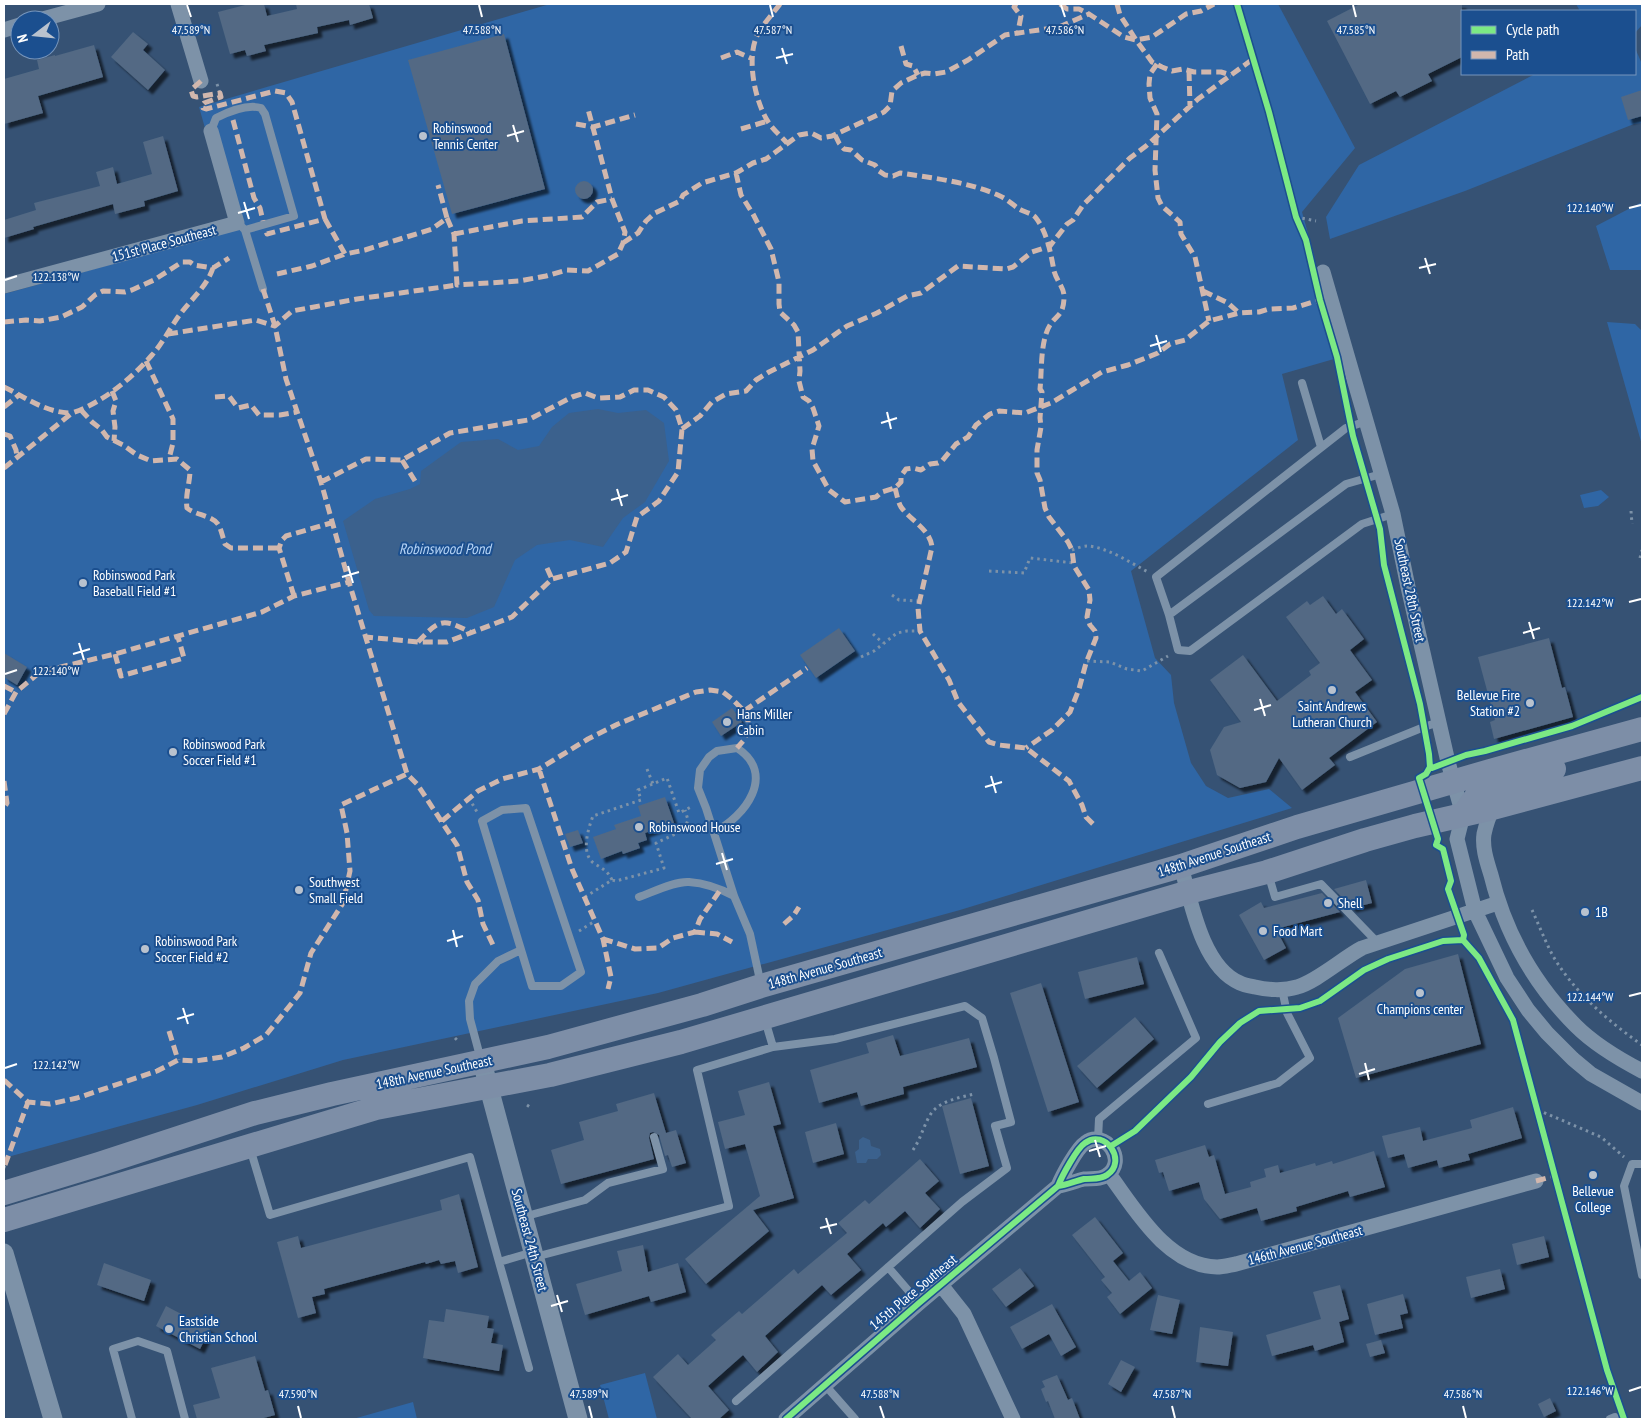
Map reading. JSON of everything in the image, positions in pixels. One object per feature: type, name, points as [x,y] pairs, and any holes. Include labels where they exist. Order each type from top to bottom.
[{"type":"main road","name":"148th Avenue Southeast","points":[[4,1192],[99,1164],[255,1113],[332,1094],[548,1047],[702,1005],[761,986],[1180,866],[1297,827],[1642,728]]},
{"type":"main road","points":[[1463,815],[1476,797],[1491,788],[1642,743]]},
{"type":"main road","name":"148th Avenue Southeast","points":[[4,1220],[376,1108],[550,1075],[672,1044],[1189,892],[1267,872],[1364,840],[1642,768]]},
{"type":"street","points":[[60,14],[98,4]]},
{"type":"street","points":[[178,4],[201,81]]},
{"type":"street","points":[[211,131],[241,226]]},
{"type":"street","name":"151st Place Southeast","points":[[4,286],[241,226]]},
{"type":"street","name":"Southeast 28th Street","points":[[1323,272],[1393,514],[1439,722],[1463,815],[1457,839],[1475,911],[1508,978],[1528,1010],[1547,1034],[1591,1074],[1642,1103]]},
{"type":"street","points":[[1493,808],[1484,834],[1484,851],[1498,903],[1523,956],[1553,1001],[1577,1027],[1604,1048],[1642,1071]]},
{"type":"street","points":[[1180,866],[1204,942],[1217,964],[1228,976],[1239,983],[1268,990],[1296,988],[1310,981],[1345,957],[1377,942],[1498,903]]},
{"type":"street","name":"Southeast 24th Street","points":[[482,1062],[578,1419]]},
{"type":"street","points":[[1098,1139],[1112,1146],[1116,1161],[1109,1174],[1102,1178],[1084,1179],[1068,1185],[1058,1186],[1062,1175],[1084,1144],[1090,1140],[1098,1139]]},
{"type":"street","name":"146th Avenue Southeast","points":[[1109,1174],[1154,1234],[1171,1250],[1195,1262],[1217,1267],[1245,1262],[1536,1182]]},
{"type":"street","name":"145th Place Southeast","points":[[786,1419],[919,1303],[1058,1186]]},
{"type":"street","points":[[4,1253],[53,1419]]},
{"type":"street","points":[[941,1285],[964,1314],[1013,1419]]},
{"type":"lane","points":[[211,131],[216,118],[231,112],[254,106],[261,108],[265,114],[294,216],[241,226],[263,289]]},
{"type":"lane","points":[[1302,383],[1321,447]]},
{"type":"lane","points":[[1366,421],[1346,428],[1156,577],[1178,650],[1190,652],[1362,524],[1393,514]]},
{"type":"lane","points":[[1168,615],[1346,484],[1381,474]]},
{"type":"lane","points":[[1350,757],[1424,726],[1439,722]]},
{"type":"lane","points":[[714,832],[745,807],[754,790],[756,778],[752,764],[746,755],[737,748],[717,751],[704,762],[699,774],[698,788],[734,896],[750,934],[761,986]]},
{"type":"lane","points":[[526,808],[581,972],[561,986],[532,986],[521,950],[482,821],[502,810],[526,808]]},
{"type":"lane","points":[[1267,872],[1275,897],[1321,884],[1377,942]]},
{"type":"lane","points":[[639,897],[688,882],[721,889],[734,896]]},
{"type":"lane","points":[[482,1062],[470,1019],[469,1001],[475,984],[498,961],[521,950]]},
{"type":"lane","points":[[1098,1139],[1099,1119],[1196,1038],[1159,953]]},
{"type":"lane","points":[[1208,1104],[1278,1083],[1310,1058],[1287,1013],[1282,989]]},
{"type":"lane","points":[[499,1262],[729,1206],[696,1070],[774,1047],[835,1039],[964,1006],[982,1018],[1011,1122],[995,1126],[1007,1168],[962,1202],[736,1401]]},
{"type":"lane","points":[[765,1018],[774,1047]]},
{"type":"lane","points":[[523,1216],[586,1200],[608,1183],[663,1169],[654,1136]]},
{"type":"lane","points":[[250,1146],[270,1215],[470,1157],[529,1368]]},
{"type":"lane","points":[[1642,1164],[1632,1164],[1624,1186],[1642,1275]]},
{"type":"lane","points":[[888,1267],[919,1303]]},
{"type":"lane","points":[[132,1419],[113,1349],[138,1341],[167,1351],[185,1419]]},
{"type":"lane","points":[[825,1385],[855,1419]]},
{"type":"lane","points":[[1610,1419],[1615,1417],[1616,1419]]},
{"type":"path","points":[[217,84],[220,93]]},
{"type":"path","points":[[1295,214],[1316,221]]},
{"type":"path","points":[[1295,214],[1299,225]]},
{"type":"path","points":[[1632,510],[1632,524]]},
{"type":"path","points":[[1072,550],[1086,546],[1098,548],[1156,577]]},
{"type":"path","points":[[1640,558],[1642,550]]},
{"type":"path","points":[[989,571],[1024,573],[1030,558],[1073,563]]},
{"type":"path","points":[[892,595],[899,600],[920,601]]},
{"type":"path","points":[[861,657],[874,651],[897,633],[920,631]]},
{"type":"path","points":[[873,634],[883,643]]},
{"type":"path","points":[[1087,661],[1110,662],[1127,669],[1142,671],[1178,650]]},
{"type":"path","points":[[648,769],[653,784]]},
{"type":"path","points":[[585,897],[612,880],[616,881],[664,868],[656,843],[682,832],[687,825],[688,818],[685,810],[679,813],[667,778],[638,790],[641,800],[593,816],[587,836],[588,855],[592,862],[608,872],[612,880]]},
{"type":"path","points":[[1532,910],[1552,955],[1565,974],[1600,1011],[1622,1031],[1642,1045]]},
{"type":"path","points":[[588,925],[595,921]]},
{"type":"path","points":[[913,1150],[919,1142],[928,1118],[935,1108],[951,1100],[974,1094]]},
{"type":"path","points":[[1535,1101],[1540,1119]]},
{"type":"path","points":[[1538,1110],[1601,1137],[1632,1164]]},
{"type":"shaded area","points":[[550,4],[1278,4],[1355,148],[1302,212],[1314,255],[1334,359],[1282,374],[1298,440],[1131,571],[1155,658],[1171,675],[1174,703],[1191,763],[1206,786],[1228,798],[1269,789],[1292,808],[960,910],[658,993],[343,1060],[197,1105],[4,1158],[4,294],[234,230],[199,107]]},
{"type":"shaded area","points":[[1576,4],[1642,4],[1642,25],[1636,32],[1636,10],[1579,10]]},
{"type":"shaded area","points":[[1636,50],[1642,64],[1642,123],[1634,124],[1465,191],[1330,239],[1326,217],[1359,165],[1533,75],[1636,75]]},
{"type":"shaded area","points":[[1642,202],[1642,270],[1610,270],[1596,226]]},
{"type":"shaded area","points":[[1607,322],[1635,324],[1642,331],[1642,445]]},
{"type":"shaded area","points":[[1601,490],[1609,497],[1598,506],[1584,508],[1580,495]]},
{"type":"shaded area","points":[[645,1373],[657,1419],[609,1419],[600,1385]]},
{"type":"shaded area","points":[[413,1402],[417,1419],[353,1419]]},
{"type":"water","name":"Robinswood Pond","points":[[598,409],[618,413],[646,410],[664,423],[669,461],[645,502],[623,518],[603,547],[570,540],[537,545],[515,560],[494,607],[467,618],[374,616],[369,610],[343,521],[375,499],[410,489],[420,484],[421,471],[461,442],[498,439],[518,450],[539,446],[552,427],[569,413]]},
{"type":"water","points":[[863,1137],[870,1140],[871,1146],[880,1149],[881,1155],[877,1159],[868,1159],[866,1163],[857,1163],[855,1152],[859,1149],[859,1140]]},
{"type":"building","points":[[249,4],[264,4],[267,16],[297,9],[296,4],[369,4],[373,18],[350,25],[349,20],[317,27],[318,33],[264,45],[266,51],[247,56],[245,50],[230,54],[218,12]]},
{"type":"building","points":[[1360,4],[1462,4],[1461,58],[1428,74],[1432,81],[1400,97],[1396,91],[1370,104],[1327,21]]},
{"type":"building","points":[[133,32],[148,44],[143,50],[165,70],[148,90],[111,57]]},
{"type":"building","points":[[504,34],[545,189],[452,214],[408,60]]},
{"type":"building","points":[[94,45],[103,77],[38,96],[43,113],[4,124],[4,79],[39,69],[37,60],[60,60],[60,55]]},
{"type":"building","points":[[1642,90],[1642,116],[1628,120],[1621,97]]},
{"type":"building","points":[[163,136],[178,191],[144,201],[145,206],[115,214],[113,204],[33,227],[34,229],[4,238],[4,220],[36,210],[34,203],[100,186],[96,172],[113,167],[117,184],[152,174],[143,142]]},
{"type":"building","points":[[584,181],[590,184],[593,190],[590,196],[584,199],[578,196],[575,190],[578,184]]},
{"type":"building","name":"Saint Andrews Lutheran Church","points":[[1323,596],[1336,614],[1342,609],[1364,639],[1350,650],[1372,680],[1355,692],[1377,722],[1329,758],[1335,765],[1302,790],[1279,758],[1266,782],[1240,788],[1217,775],[1210,750],[1224,727],[1241,722],[1210,680],[1243,655],[1277,701],[1311,675],[1309,671],[1320,663],[1286,617],[1307,601],[1310,605]]},
{"type":"building","points":[[839,628],[855,651],[816,678],[800,655]]},
{"type":"building","name":"Bellevue Fire Station #2","points":[[1549,638],[1562,688],[1565,687],[1573,717],[1494,739],[1490,722],[1495,720],[1478,657]]},
{"type":"building","points":[[4,653],[27,667],[17,685],[4,677]]},
{"type":"building","name":"Hans Miller Cabin","points":[[732,708],[742,722],[721,736],[712,722]]},
{"type":"building","name":"Robinswood House","points":[[665,797],[674,823],[645,833],[647,840],[638,843],[640,848],[623,854],[622,851],[601,859],[593,837],[616,829],[614,825],[641,816],[638,806]]},
{"type":"building","points":[[578,830],[583,843],[570,847],[565,834]]},
{"type":"building","points":[[1366,880],[1372,903],[1352,908],[1334,889]]},
{"type":"building","points":[[1322,893],[1340,912],[1276,929],[1286,948],[1264,960],[1239,915],[1261,902],[1264,908]]},
{"type":"building","name":"Champions center","points":[[1458,954],[1481,1044],[1356,1078],[1338,1018],[1405,969]]},
{"type":"building","points":[[1137,957],[1144,984],[1085,999],[1078,972]]},
{"type":"building","points":[[1041,983],[1079,1102],[1048,1112],[1010,993]]},
{"type":"building","points":[[1135,1017],[1154,1039],[1097,1088],[1077,1066]]},
{"type":"building","points":[[893,1035],[900,1056],[969,1038],[977,1067],[903,1087],[904,1094],[861,1106],[857,1092],[819,1103],[810,1070],[869,1053],[866,1043]]},
{"type":"building","points":[[769,1082],[781,1124],[773,1126],[794,1198],[753,1210],[769,1231],[706,1284],[685,1259],[760,1196],[745,1144],[725,1149],[718,1122],[745,1115],[738,1091]]},
{"type":"building","points":[[654,1093],[666,1133],[676,1130],[686,1163],[672,1167],[668,1155],[665,1156],[659,1135],[653,1132],[650,1133],[649,1138],[654,1159],[561,1184],[551,1150],[584,1140],[579,1122],[618,1111],[616,1104]]},
{"type":"building","points":[[971,1098],[989,1166],[960,1174],[942,1106]]},
{"type":"building","points":[[1513,1107],[1522,1138],[1468,1154],[1470,1160],[1439,1168],[1437,1160],[1408,1168],[1404,1154],[1388,1158],[1382,1136],[1420,1127],[1423,1141],[1472,1128],[1470,1120]]},
{"type":"building","points":[[836,1123],[844,1154],[813,1163],[805,1132]]},
{"type":"building","points":[[1205,1145],[1209,1157],[1214,1155],[1225,1194],[1251,1187],[1250,1182],[1266,1177],[1264,1169],[1278,1165],[1280,1173],[1315,1163],[1316,1166],[1332,1161],[1333,1164],[1374,1151],[1385,1187],[1350,1197],[1348,1191],[1296,1207],[1297,1211],[1261,1221],[1257,1208],[1220,1219],[1204,1199],[1199,1182],[1169,1191],[1163,1172],[1159,1173],[1155,1160]]},
{"type":"building","points":[[920,1159],[939,1181],[925,1193],[940,1209],[920,1228],[905,1211],[886,1227],[883,1223],[847,1254],[861,1270],[831,1295],[822,1285],[765,1336],[778,1352],[757,1372],[743,1355],[708,1386],[729,1410],[719,1419],[692,1419],[653,1377],[678,1354],[688,1365],[716,1340],[711,1335],[739,1311],[742,1314],[794,1269],[798,1274],[847,1233],[838,1223],[865,1200],[869,1204]]},
{"type":"building","points":[[459,1194],[478,1267],[458,1273],[455,1261],[441,1264],[439,1260],[426,1264],[425,1262],[324,1289],[325,1294],[312,1297],[316,1313],[298,1318],[277,1242],[298,1236],[301,1248],[442,1210],[440,1200]]},
{"type":"building","points":[[1095,1217],[1123,1253],[1113,1261],[1129,1281],[1140,1272],[1152,1288],[1120,1314],[1107,1297],[1112,1293],[1101,1280],[1105,1277],[1072,1235]]},
{"type":"building","points":[[1544,1236],[1549,1257],[1517,1265],[1512,1244]]},
{"type":"building","points":[[643,1245],[648,1272],[678,1263],[686,1292],[651,1302],[649,1296],[585,1315],[576,1284],[622,1271],[617,1251]]},
{"type":"building","points":[[104,1263],[151,1280],[144,1301],[97,1285]]},
{"type":"building","points":[[1020,1268],[1034,1286],[1006,1307],[992,1289]]},
{"type":"building","points":[[1500,1269],[1505,1289],[1471,1298],[1466,1277]]},
{"type":"building","points":[[1340,1285],[1349,1319],[1339,1322],[1344,1342],[1315,1351],[1313,1345],[1272,1356],[1266,1335],[1321,1319],[1313,1292]]},
{"type":"building","points":[[1403,1294],[1408,1313],[1400,1315],[1403,1328],[1375,1335],[1367,1304]]},
{"type":"building","points":[[1158,1295],[1180,1300],[1172,1334],[1150,1330]]},
{"type":"building","points":[[1052,1304],[1076,1347],[1061,1356],[1049,1334],[1022,1349],[1010,1327]]},
{"type":"building","points":[[166,1306],[210,1329],[200,1349],[156,1326]]},
{"type":"building","points":[[446,1309],[489,1316],[487,1328],[494,1329],[491,1343],[503,1345],[499,1371],[423,1358],[429,1320],[444,1322]]},
{"type":"building","points":[[1200,1327],[1233,1332],[1228,1366],[1196,1362]]},
{"type":"building","points":[[1381,1340],[1385,1353],[1370,1357],[1366,1344]]},
{"type":"building","points":[[255,1356],[265,1391],[268,1390],[275,1415],[260,1419],[197,1419],[193,1405],[220,1398],[211,1368]]},
{"type":"building","points":[[1121,1360],[1135,1367],[1121,1392],[1108,1384]]},
{"type":"building","points":[[1057,1375],[1068,1400],[1072,1398],[1080,1419],[1055,1419],[1048,1401],[1046,1402],[1041,1389],[1045,1387],[1042,1381]]},
{"type":"building","points":[[1550,1398],[1556,1411],[1544,1417],[1538,1404]]},
{"type":"marked path","points":[[780,4],[756,38],[753,47],[752,69],[756,91],[763,112],[771,126],[787,143]]},
{"type":"marked path","points":[[1016,4],[1014,7],[1021,16],[1018,32]]},
{"type":"marked path","points":[[1060,4],[1067,9],[1079,9],[1124,37],[1136,40],[1152,62],[1162,67],[1172,71],[1183,69],[1194,72],[1221,72],[1231,75]]},
{"type":"marked path","points":[[1117,4],[1120,15],[1136,40],[1152,37],[1186,14],[1201,11],[1214,4]]},
{"type":"marked path","points":[[623,243],[638,233],[646,221],[655,213],[680,201],[683,195],[702,183],[736,173],[753,163],[766,159],[799,135],[811,133],[821,138],[832,136],[884,112],[890,106],[892,91],[901,83],[925,73],[946,72],[968,60],[1005,35],[1059,27],[1089,14]]},
{"type":"marked path","points":[[901,46],[906,64],[913,66],[918,75]]},
{"type":"marked path","points":[[721,58],[737,52],[753,59]]},
{"type":"marked path","points":[[682,429],[700,416],[712,402],[726,394],[746,391],[756,380],[813,350],[847,326],[877,313],[907,296],[921,293],[958,266],[1006,269],[1013,267],[1032,252],[1050,246],[1067,224],[1073,220],[1083,205],[1130,158],[1198,99],[1253,59]]},
{"type":"marked path","points":[[1157,64],[1150,74],[1149,84],[1150,98],[1157,114],[1155,170],[1158,198],[1162,206],[1180,222],[1181,234],[1195,257],[1209,321]]},
{"type":"marked path","points":[[1189,71],[1190,106]]},
{"type":"marked path","points":[[201,81],[191,90],[193,96],[220,93],[221,97],[204,103],[202,105],[206,109],[275,91],[286,93],[292,102],[325,219],[267,234],[266,231]]},
{"type":"marked path","points":[[447,218],[454,234],[457,285],[519,281],[567,270],[588,271],[618,254],[625,232],[612,199],[588,109]]},
{"type":"marked path","points":[[576,124],[593,127],[635,115]]},
{"type":"marked path","points":[[233,120],[254,198],[260,208],[263,221]]},
{"type":"marked path","points":[[741,129],[768,121]]},
{"type":"marked path","points":[[835,135],[844,149],[851,150],[862,160],[875,165],[885,175],[893,176],[900,173],[951,181],[976,187],[1003,197],[1019,209],[1036,218],[1046,236],[1055,275],[1063,292],[1064,299],[1062,309],[1050,325],[1044,339],[1040,389],[1042,392],[1041,427],[1037,450],[1037,473],[1045,508],[1049,517],[1068,542],[1072,550],[1074,566],[1089,590],[1090,600],[1087,617],[1095,631],[1096,638],[1070,712],[1052,730],[1026,748]]},
{"type":"marked path","points":[[736,173],[741,195],[771,249],[779,282],[780,312],[794,325],[798,332],[799,381],[803,397],[809,401],[813,408],[819,426],[812,449],[813,461],[829,490],[845,502],[876,497],[882,492],[895,488],[901,482],[901,476],[906,469],[921,470],[930,464],[942,461],[956,444],[968,437],[976,425],[990,414],[999,411],[1025,413],[1051,403],[1102,372],[1128,365],[1158,353],[1170,344],[1185,340],[1209,321],[1239,313],[1293,308],[1320,300]]},
{"type":"marked path","points":[[325,219],[345,254],[365,250],[432,229],[447,218],[438,185]]},
{"type":"marked path","points":[[454,234],[522,221],[582,217],[597,202],[612,199]]},
{"type":"marked path","points":[[277,274],[312,266],[345,254]]},
{"type":"marked path","points":[[4,322],[40,321],[61,317],[82,307],[95,295],[103,291],[125,292],[132,290],[154,280],[182,262],[190,262],[194,265],[213,268],[229,258]]},
{"type":"marked path","points":[[4,468],[72,413],[105,397],[135,373],[159,346],[178,317],[206,282],[213,268]]},
{"type":"marked path","points":[[168,334],[256,320],[275,326],[292,311],[357,299],[457,285]]},
{"type":"marked path","points":[[263,289],[275,326],[286,379],[321,482],[407,774],[417,784],[457,845],[467,882],[478,900],[483,924],[493,945]]},
{"type":"marked path","points":[[1203,291],[1228,303],[1239,313]]},
{"type":"marked path","points":[[146,361],[173,419],[173,443],[169,459]]},
{"type":"marked path","points":[[4,387],[45,408],[72,413]]},
{"type":"marked path","points":[[321,482],[366,459],[402,460],[450,433],[528,420],[572,397],[585,393],[598,398],[620,397],[634,390],[648,390],[664,397],[676,410],[682,429],[678,472],[659,501],[637,517],[626,552],[610,563],[552,579],[512,617],[447,642],[418,642],[366,637]]},
{"type":"marked path","points":[[112,391],[116,401],[113,411],[114,441]]},
{"type":"marked path","points":[[4,407],[19,395]]},
{"type":"marked path","points":[[215,397],[229,396],[238,408],[251,405],[259,415],[280,415],[297,412]]},
{"type":"marked path","points":[[81,410],[107,437],[137,455],[151,461],[177,459],[190,470],[187,508],[210,518],[218,524],[225,544],[231,548],[279,548]]},
{"type":"marked path","points":[[4,434],[10,436],[17,457]]},
{"type":"marked path","points":[[402,460],[415,481]]},
{"type":"marked path","points":[[895,488],[901,507],[924,530],[931,541],[932,547],[918,608],[920,631],[949,680],[958,702],[989,742],[1026,748],[1069,781],[1082,805],[1086,817],[1093,824]]},
{"type":"marked path","points":[[294,596],[279,548],[282,540],[286,536],[331,523]]},
{"type":"marked path","points":[[547,568],[552,579]]},
{"type":"marked path","points":[[4,714],[16,692],[40,672],[115,654],[262,612],[294,596],[349,582]]},
{"type":"marked path","points":[[418,642],[431,629],[442,623],[453,624],[470,632]]},
{"type":"marked path","points":[[115,654],[121,676],[184,658],[178,637]]},
{"type":"marked path","points":[[744,711],[807,668]]},
{"type":"marked path","points":[[4,686],[16,692]]},
{"type":"marked path","points":[[442,821],[478,791],[502,779],[539,769],[588,739],[618,724],[696,692],[710,690],[723,692],[744,711],[748,721],[748,730],[744,740],[737,748]]},
{"type":"marked path","points":[[539,769],[572,869],[603,939],[611,977],[608,989]]},
{"type":"marked path","points":[[4,1080],[28,1102],[50,1104],[77,1098],[157,1071],[178,1060],[195,1061],[222,1057],[244,1048],[266,1035],[300,993],[311,953],[343,903],[350,871],[347,833],[341,805],[407,774]]},
{"type":"marked path","points":[[4,781],[7,803],[4,808]]},
{"type":"marked path","points":[[603,939],[635,949],[658,948],[673,938],[695,932],[700,919],[721,889]]},
{"type":"marked path","points":[[784,924],[794,915],[799,907]]},
{"type":"marked path","points":[[695,932],[717,934],[732,942]]},
{"type":"marked path","points":[[169,1031],[178,1060]]},
{"type":"marked path","points":[[5,1165],[28,1102]]},
{"type":"marked path","points":[[1536,1181],[1555,1176]]},
{"type":"cycle path","points":[[1237,4],[1269,112],[1296,217],[1306,240],[1320,300],[1337,357],[1353,436],[1380,529],[1384,565],[1420,704],[1429,754],[1430,767],[1426,774],[1419,778],[1438,839],[1436,845],[1443,849],[1451,881],[1448,889],[1464,935],[1463,940]]},
{"type":"cycle path","points":[[1430,767],[1432,768],[1466,755],[1572,726],[1642,697]]},
{"type":"cycle path","points":[[1111,1146],[1135,1131],[1191,1077],[1220,1042],[1240,1023],[1259,1011],[1300,1008],[1320,1001],[1364,970],[1388,959],[1443,941],[1463,940],[1479,958],[1513,1020],[1607,1370],[1624,1419]]},
{"type":"cycle path","points":[[786,1419],[919,1303],[1058,1186],[1074,1156],[1085,1143],[1093,1139],[1100,1140],[1111,1148],[1115,1155],[1115,1162],[1113,1169],[1107,1175],[1102,1178],[1084,1179],[1058,1186]]},
{"type":"place","name":"Robinswood Tennis Center","points":[[423,136]]},
{"type":"place","name":"Robinswood Park Baseball Field #1","points":[[83,583]]},
{"type":"place","name":"Saint Andrews Lutheran Church","points":[[1332,690]]},
{"type":"place","name":"Bellevue Fire Station #2","points":[[1530,703]]},
{"type":"place","name":"Hans Miller Cabin","points":[[727,722]]},
{"type":"place","name":"Robinswood Park Soccer Field #1","points":[[173,752]]},
{"type":"place","name":"Robinswood House","points":[[639,827]]},
{"type":"place","name":"Southwest Small Field","points":[[299,890]]},
{"type":"place","name":"Shell","points":[[1328,903]]},
{"type":"place","name":"1B","points":[[1585,912]]},
{"type":"place","name":"Food Mart","points":[[1263,931]]},
{"type":"place","name":"Robinswood Park Soccer Field #2","points":[[145,949]]},
{"type":"place","name":"Champions center","points":[[1420,993]]},
{"type":"place","name":"Bellevue College","points":[[1593,1175]]},
{"type":"place","name":"Eastside Christian School","points":[[169,1329]]}]
